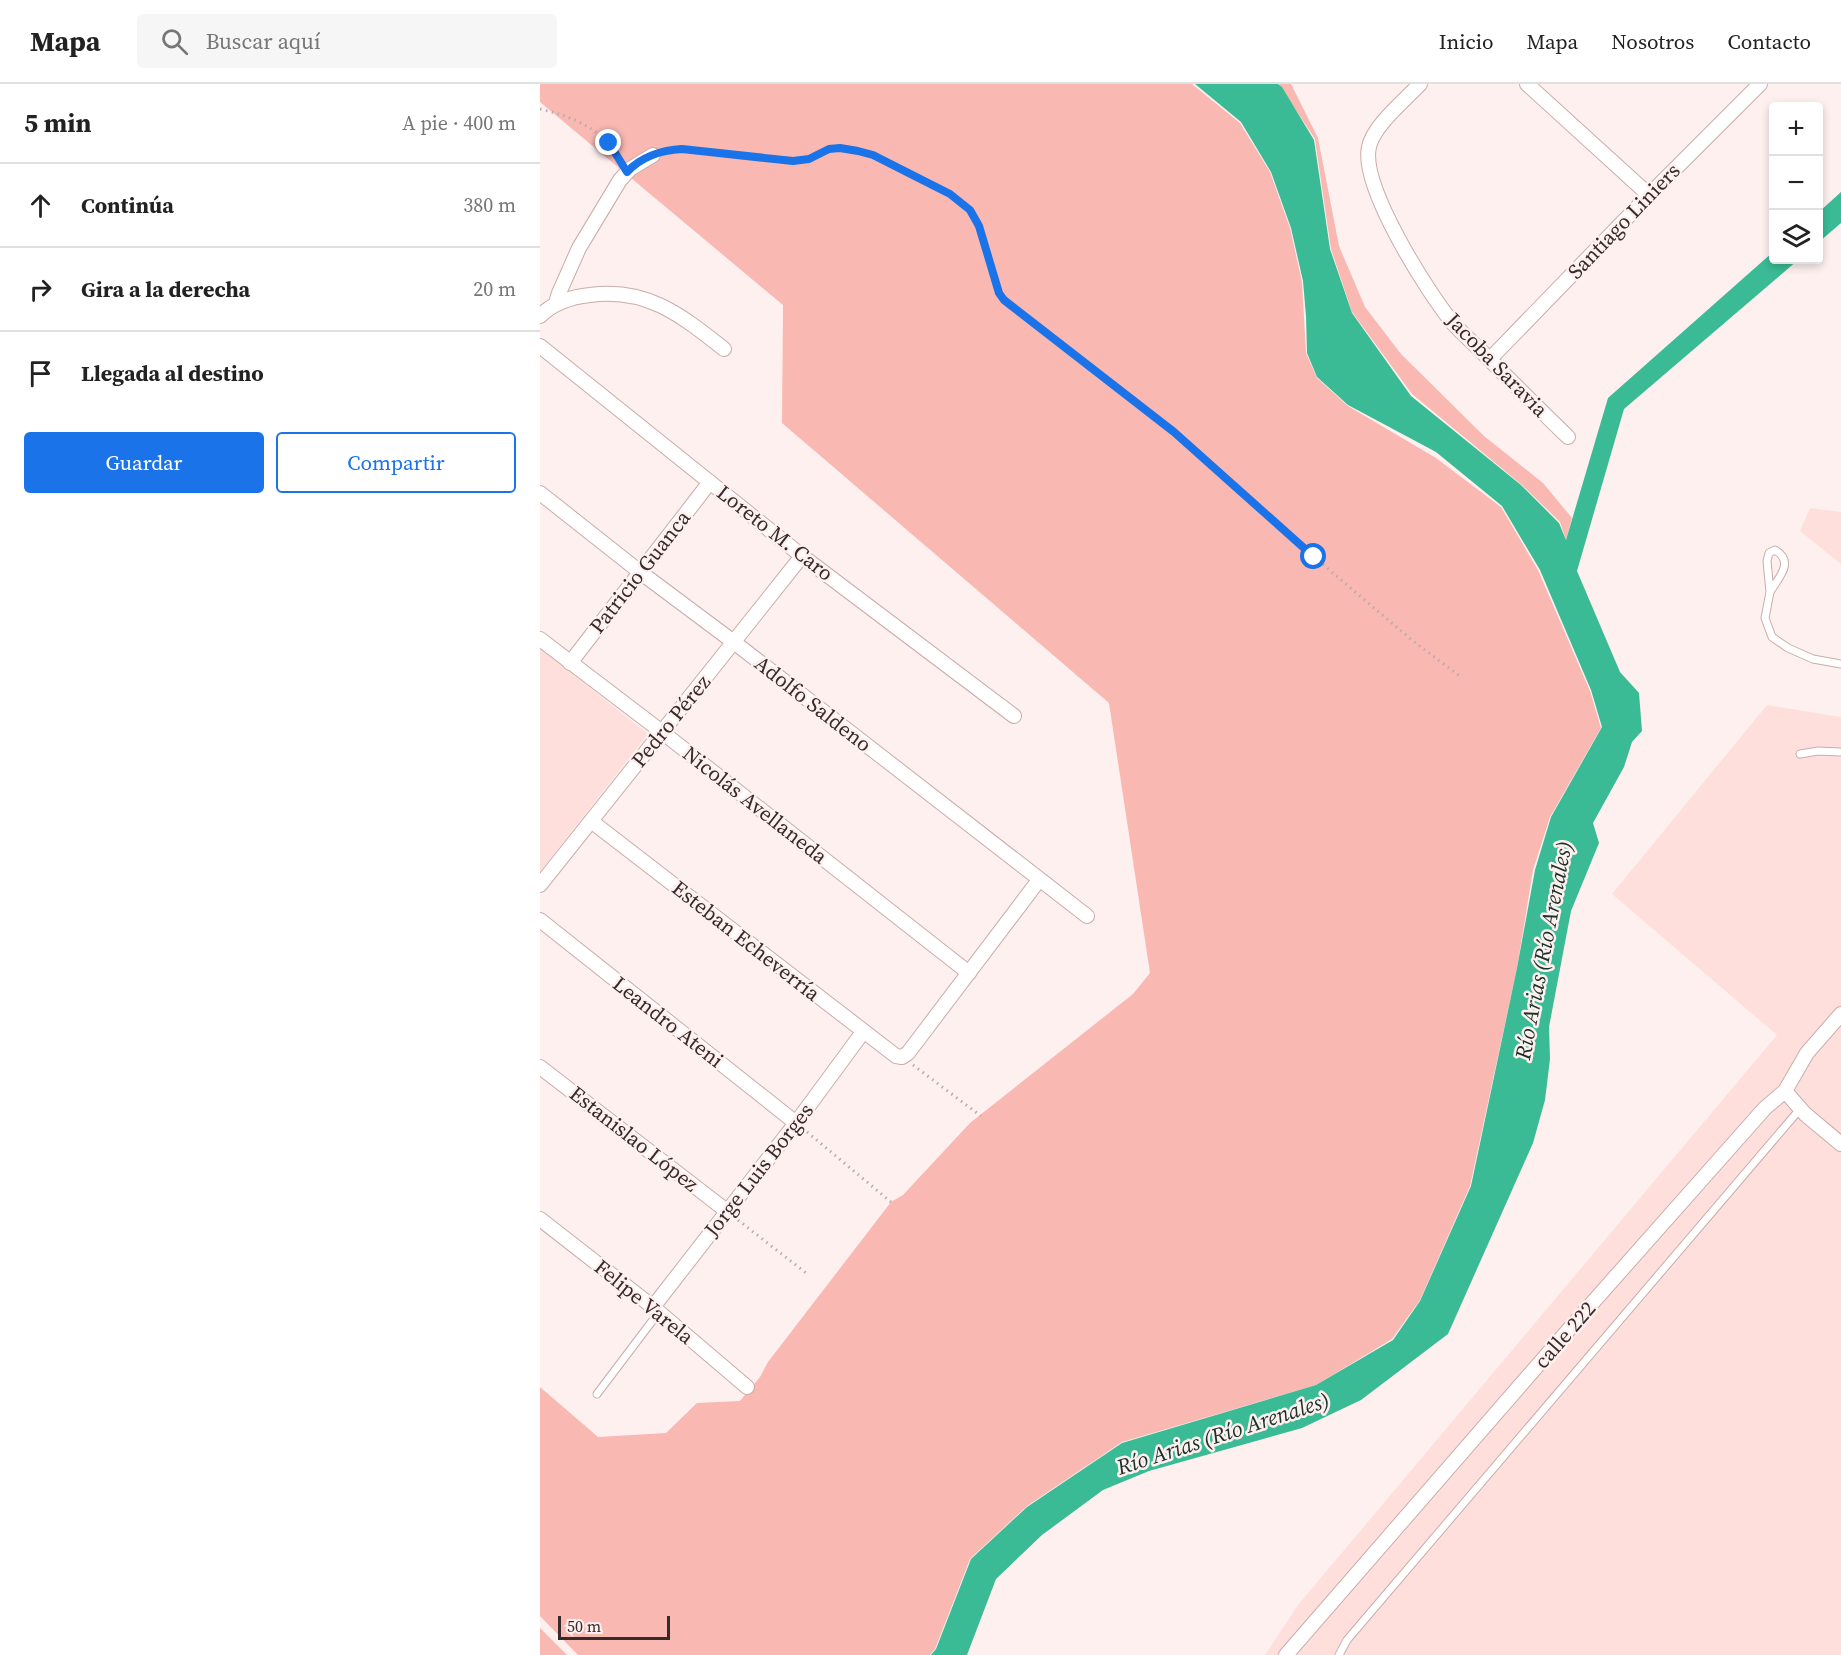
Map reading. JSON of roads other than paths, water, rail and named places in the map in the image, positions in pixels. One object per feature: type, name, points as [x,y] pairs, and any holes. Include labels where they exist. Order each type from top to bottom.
[{"type":"street","name":"Jacoba Saravia","points":[[1420,84],[1379,128],[1369,145],[1367,158],[1375,189],[1390,224],[1422,278],[1452,322],[1568,437]]},
{"type":"street","points":[[1527,84],[1649,195]]},
{"type":"street","name":"Santiago Liniers","points":[[1490,359],[1760,84]]},
{"type":"street","points":[[556,303],[587,233],[620,180],[627,172],[652,155]]},
{"type":"street","points":[[540,316],[556,303],[576,297],[615,292],[641,297],[668,309],[691,323],[724,349]]},
{"type":"street","name":"Loreto M. Caro","points":[[540,346],[802,556],[1014,716]]},
{"type":"street","name":"Patricio Guanca","points":[[570,663],[710,482]]},
{"type":"street","name":"Adolfo Saldeno","points":[[540,493],[1087,916]]},
{"type":"street","name":"Pedro Pérez","points":[[540,885],[802,556]]},
{"type":"street","name":"Nicolás Avellaneda","points":[[540,639],[969,973]]},
{"type":"street","name":"Esteban Echeverría","points":[[591,821],[896,1056],[902,1057],[908,1053],[969,973]]},
{"type":"street","points":[[969,973],[1039,880]]},
{"type":"street","name":"Leandro Ateni","points":[[540,920],[796,1123]]},
{"type":"street","name":"calle 222","points":[[1287,1655],[1556,1345],[1765,1108],[1785,1090],[1807,1053],[1841,1014]]},
{"type":"street","name":"Jorge Luis Borges","points":[[656,1310],[863,1032]]},
{"type":"street","name":"Estanislao López","points":[[540,1067],[728,1212]]},
{"type":"street","points":[[1785,1090],[1800,1109],[1841,1144]]},
{"type":"street","name":"Felipe Varela","points":[[540,1219],[656,1310],[747,1387]]},
{"type":"lane","points":[[1770,592],[1786,562],[1783,555],[1775,550],[1769,553],[1767,561],[1770,592],[1765,618],[1773,637],[1788,648],[1813,659],[1841,664]]},
{"type":"lane","points":[[1800,754],[1818,751],[1841,752]]},
{"type":"lane","points":[[1339,1655],[1347,1640],[1800,1109]]},
{"type":"lane","points":[[597,1394],[656,1310]]},
{"type":"water","name":"Río Arias (Río Arenales)","points":[[1195,84],[1278,84],[1282,87],[1314,140],[1330,249],[1352,313],[1411,396],[1521,485],[1559,523],[1566,540],[1608,398],[1769,256],[1769,264],[1793,264],[1624,409],[1577,571],[1620,672],[1639,693],[1642,731],[1632,742],[1624,767],[1593,823],[1599,843],[1571,911],[1549,1027],[1550,1059],[1545,1100],[1533,1143],[1448,1334],[1361,1400],[1302,1428],[1149,1471],[1103,1490],[1042,1535],[996,1579],[967,1655],[931,1655],[936,1649],[971,1559],[1027,1507],[1122,1443],[1316,1385],[1393,1340],[1420,1301],[1471,1186],[1517,968],[1535,870],[1551,817],[1602,727],[1591,690],[1540,570],[1502,506],[1436,452],[1348,405],[1317,377],[1307,353],[1303,281],[1291,228],[1271,172],[1241,122]]},
{"type":"water","points":[[1841,192],[1841,223],[1823,239],[1823,210]]}]
